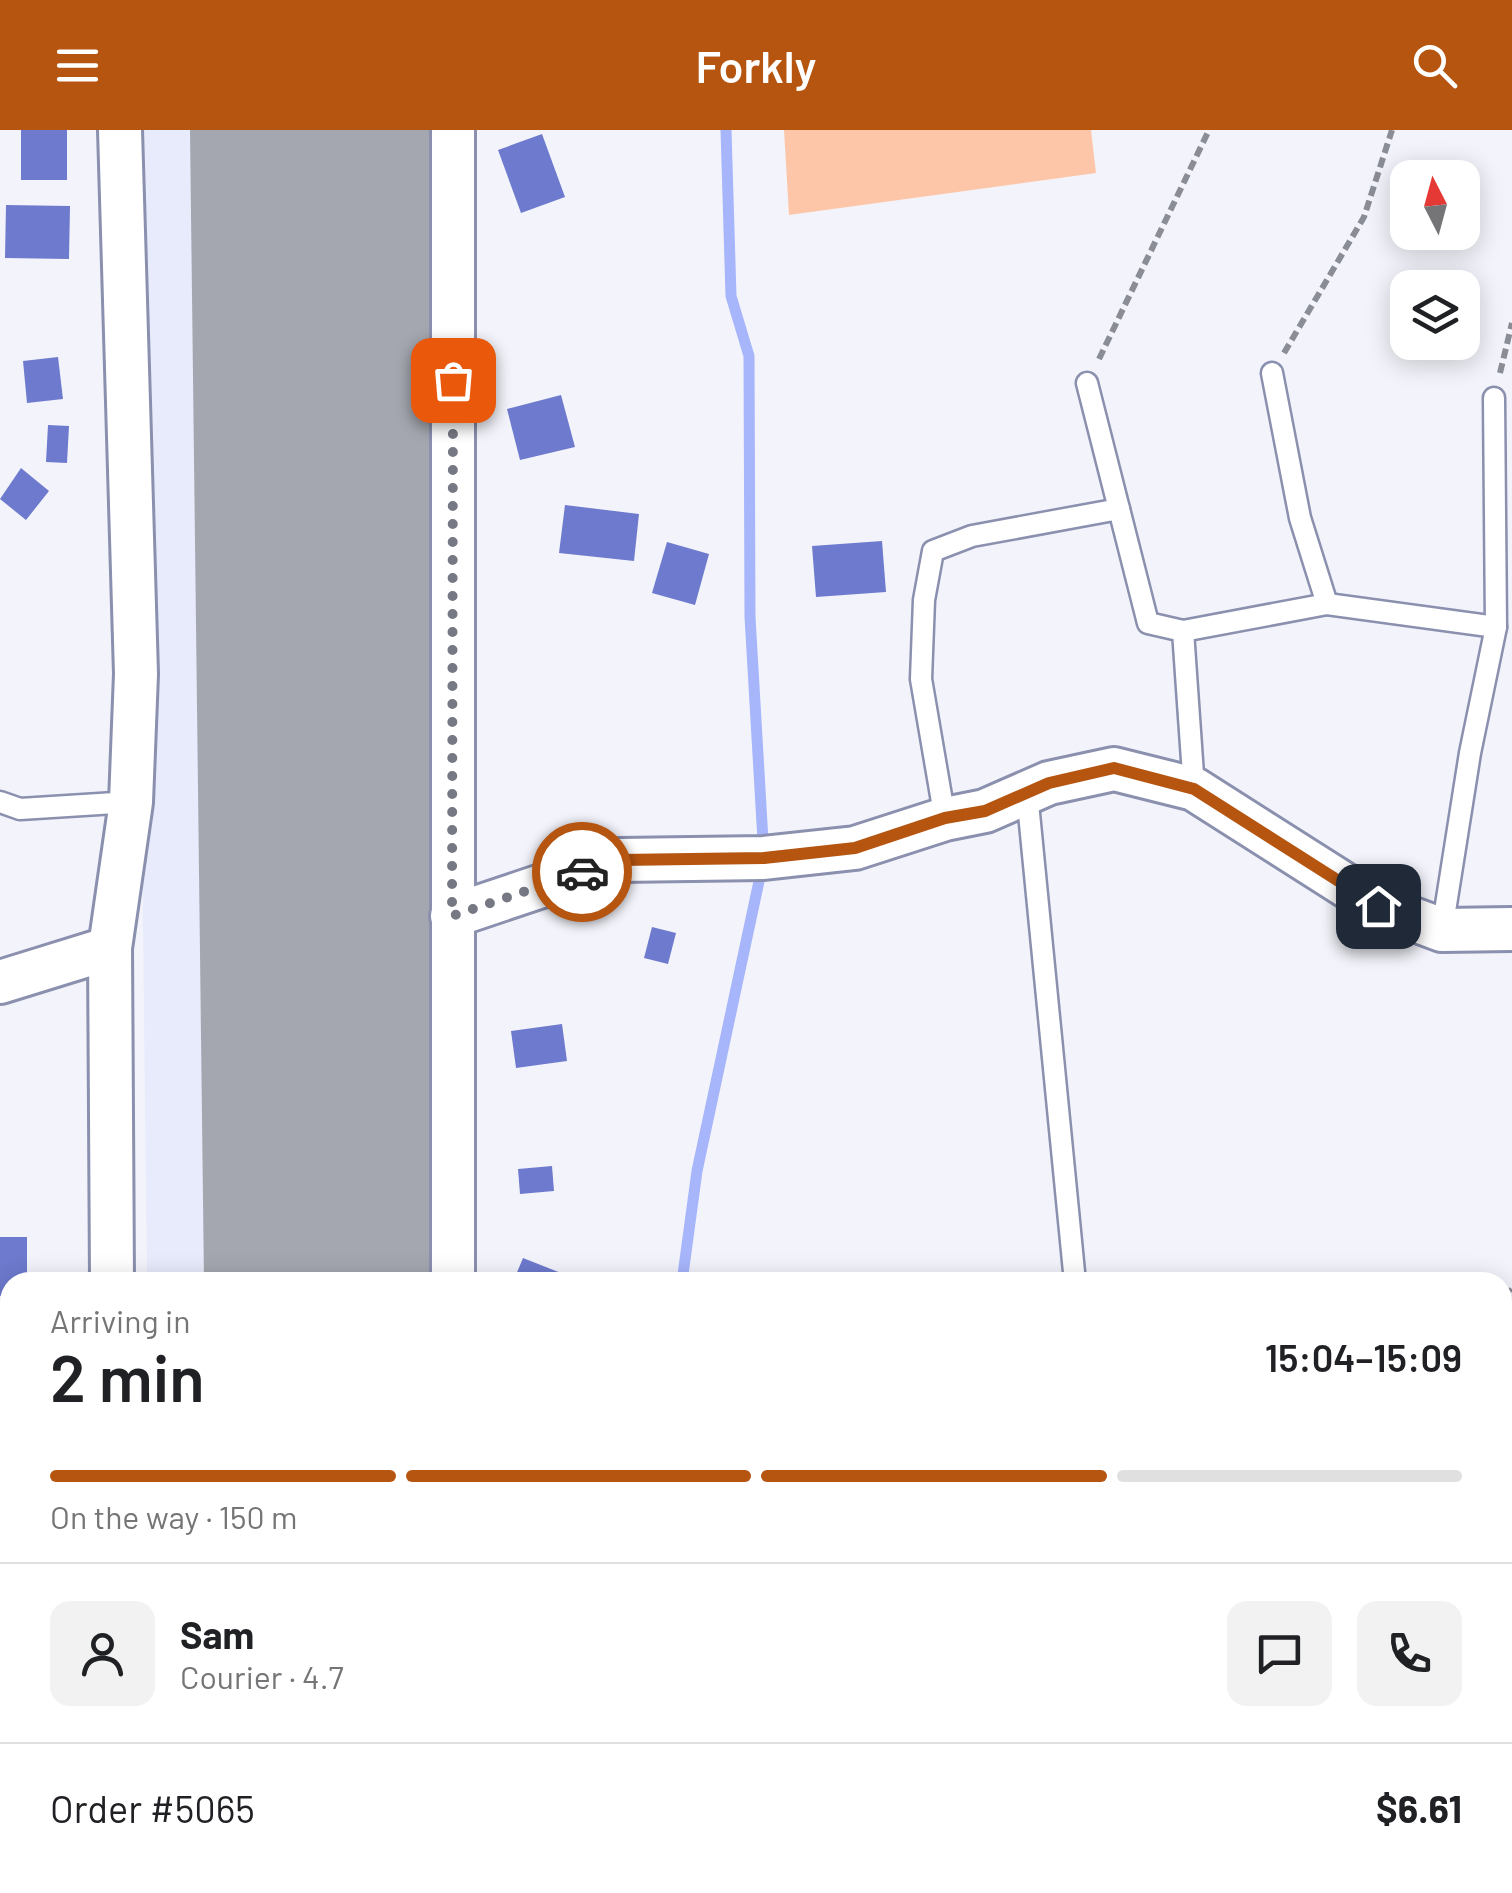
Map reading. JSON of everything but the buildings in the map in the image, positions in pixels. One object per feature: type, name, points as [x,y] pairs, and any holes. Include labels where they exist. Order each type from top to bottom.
[{"type":"street","points":[[112,1272],[110,948],[131,802],[136,674],[120,130]]},
{"type":"street","points":[[453,130],[453,1272]]},
{"type":"street","points":[[452,916],[619,860],[811,854],[855,848],[945,818],[985,811],[1027,792],[1114,768],[1194,789],[1378,906],[1442,930],[1512,929]]},
{"type":"street","points":[[0,982],[110,948]]},
{"type":"lane","points":[[1272,373],[1300,518],[1326,604]]},
{"type":"lane","points":[[1087,383],[1148,623],[1182,631],[1326,604],[1496,628]]},
{"type":"lane","points":[[1442,930],[1496,628],[1494,398]]},
{"type":"lane","points":[[945,818],[921,679],[924,600],[933,552],[972,536],[1119,509]]},
{"type":"lane","points":[[1182,631],[1194,789]]},
{"type":"lane","points":[[1027,792],[1074,1272]]},
{"type":"lane","points":[[0,802],[20,809],[131,802]]},
{"type":"path","points":[[1087,383],[1209,130]]},
{"type":"path","points":[[1272,373],[1364,217],[1392,130]]},
{"type":"path","points":[[1494,398],[1512,324]]},
{"type":"shaded area","points":[[134,130],[438,130],[454,1272],[147,1272]]},
{"type":"shaded area","points":[[784,130],[1091,130],[1096,173],[789,215]]},
{"type":"waterway","points":[[683,1272],[697,1171],[764,858],[750,617],[749,356],[731,296],[726,130]]},
{"type":"runway","points":[[315,130],[329,1272]]},
{"type":"way so far","points":[[453,380],[452,916],[582,872]]},
{"type":"route","points":[[582,872],[619,860],[764,858],[855,848],[945,818],[985,811],[1049,783],[1114,768],[1194,789],[1378,906]]}]
